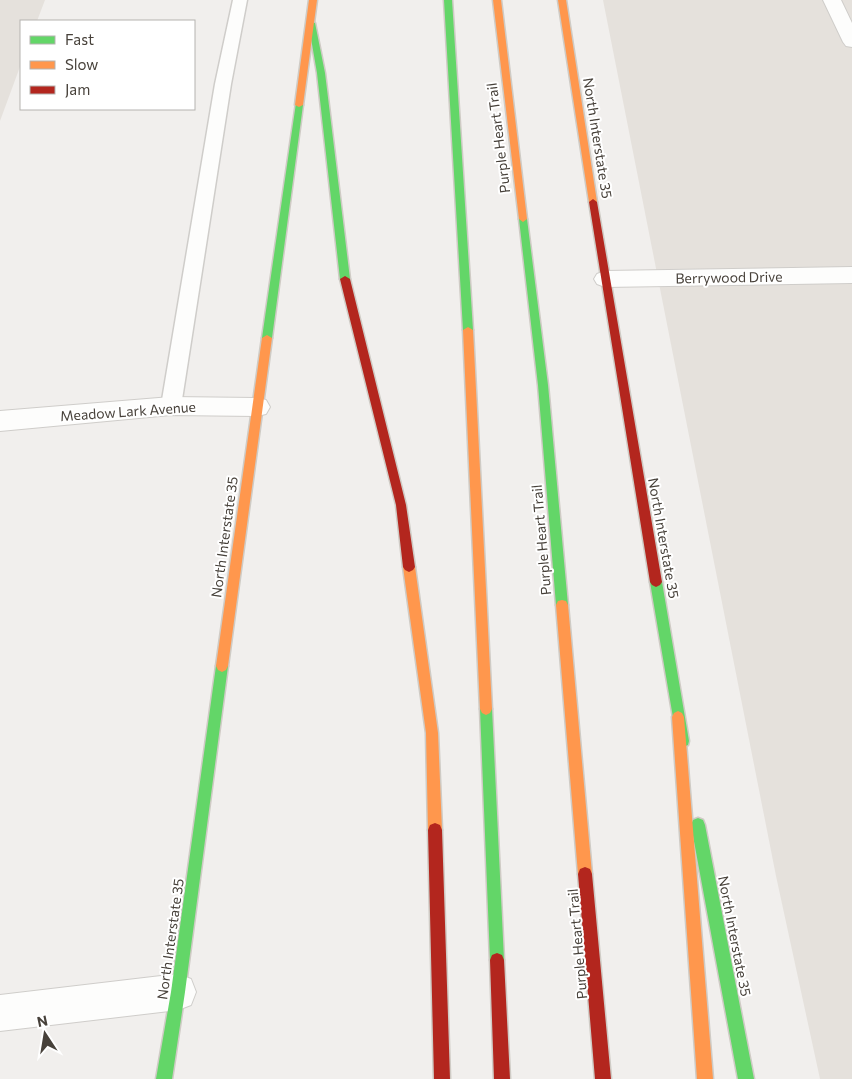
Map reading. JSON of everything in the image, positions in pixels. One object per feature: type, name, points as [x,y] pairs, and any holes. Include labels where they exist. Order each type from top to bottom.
[{"type":"main road","name":"North Interstate 35","points":[[164,1079],[178,992],[313,0]]},
{"type":"main road","points":[[448,0],[473,400],[502,1079]]},
{"type":"main road","name":"Purple Heart Trail","points":[[497,0],[543,385],[603,1079]]},
{"type":"main road","name":"North Interstate 35","points":[[562,0],[605,279],[678,717],[746,1079]]},
{"type":"main road","points":[[311,24],[321,73],[345,278],[401,506],[432,733],[442,1079]]},
{"type":"main road","points":[[678,717],[705,1079]]},
{"type":"street","points":[[832,0],[852,42]]},
{"type":"street","name":"Berrywood Drive","points":[[605,279],[852,275]]},
{"type":"street","name":"Meadow Lark Avenue","points":[[0,421],[171,406],[257,407]]},
{"type":"street","points":[[0,1013],[178,992]]},
{"type":"lane","points":[[171,406],[223,84],[240,0]]},
{"type":"shaded area","points":[[0,0],[45,0],[37,20],[20,20],[20,67],[0,121]]},
{"type":"shaded area","points":[[603,0],[852,0],[852,1079],[820,1079],[776,876]]},
{"type":"traffic: fast","points":[[448,0],[468,330]]},
{"type":"traffic: fast","points":[[311,23],[321,73],[345,279]]},
{"type":"traffic: fast","points":[[267,338],[299,105]]},
{"type":"traffic: fast","points":[[523,219],[543,385],[562,605]]},
{"type":"traffic: fast","points":[[656,582],[683,741]]},
{"type":"traffic: fast","points":[[164,1079],[178,992],[222,666]]},
{"type":"traffic: fast","points":[[486,709],[497,960]]},
{"type":"traffic: fast","points":[[698,825],[746,1079]]},
{"type":"traffic: slow","points":[[299,105],[313,0]]},
{"type":"traffic: slow","points":[[497,0],[523,219]]},
{"type":"traffic: slow","points":[[562,0],[593,202]]},
{"type":"traffic: slow","points":[[468,330],[486,709]]},
{"type":"traffic: slow","points":[[222,666],[267,338]]},
{"type":"traffic: slow","points":[[409,567],[432,733],[435,830]]},
{"type":"traffic: slow","points":[[562,605],[585,874]]},
{"type":"traffic: slow","points":[[678,717],[705,1079]]},
{"type":"traffic: jam","points":[[593,202],[656,582]]},
{"type":"traffic: jam","points":[[345,279],[401,505],[409,567]]},
{"type":"traffic: jam","points":[[435,830],[442,1079]]},
{"type":"traffic: jam","points":[[585,874],[603,1079]]},
{"type":"traffic: jam","points":[[497,960],[502,1079]]}]
